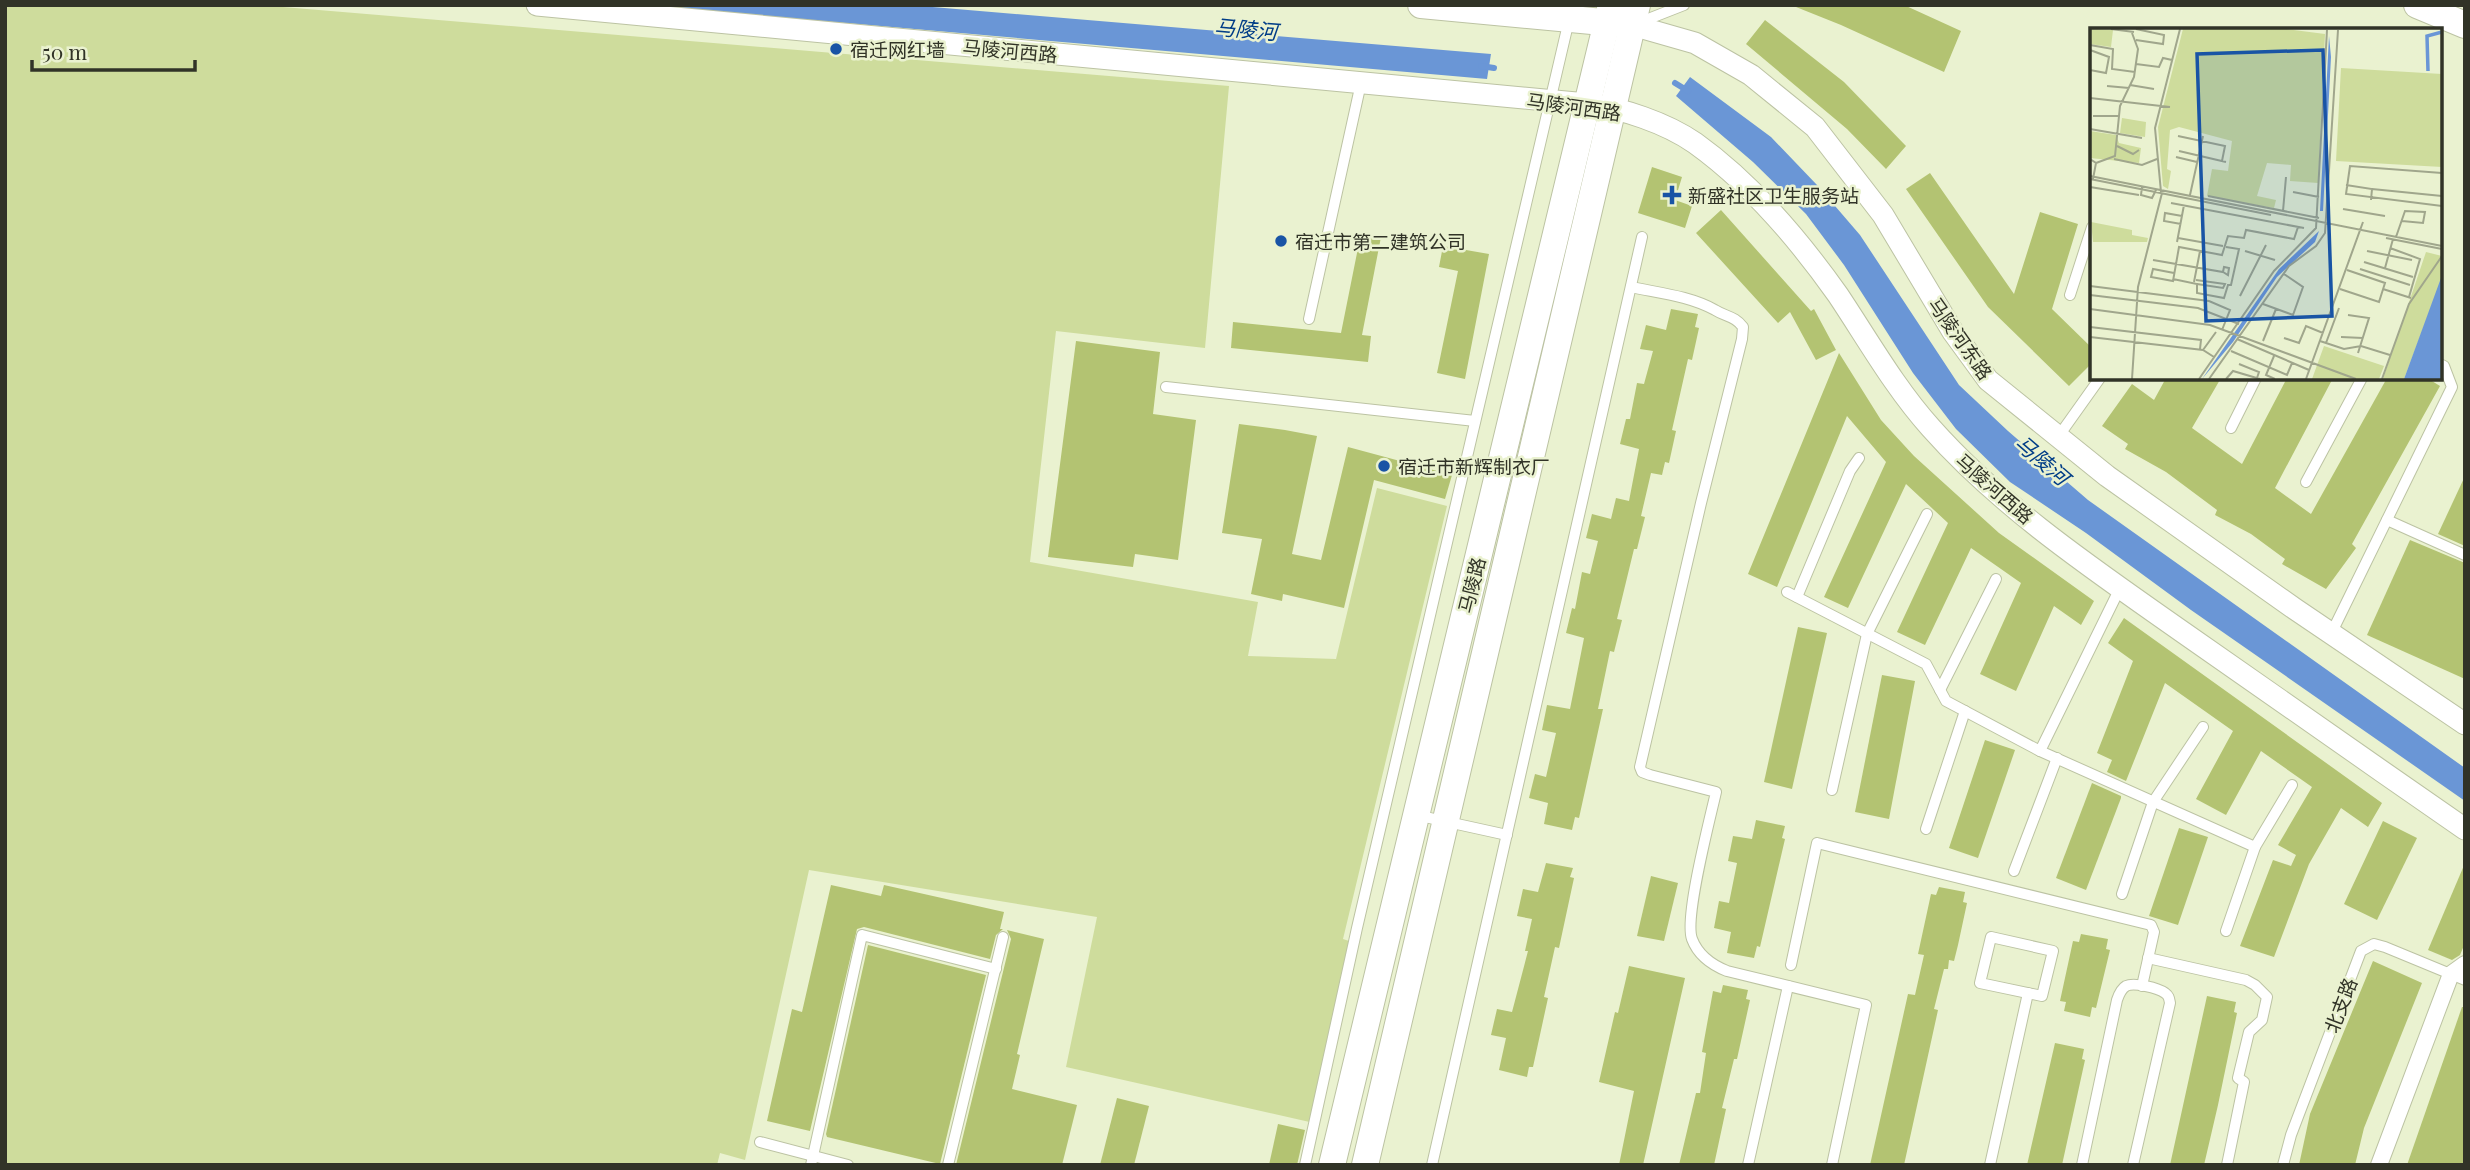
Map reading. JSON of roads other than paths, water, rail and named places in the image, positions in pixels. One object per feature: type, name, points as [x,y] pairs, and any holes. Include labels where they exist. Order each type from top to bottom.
[{"type":"street","name":"马陵河西路","points":[[537,5],[1600,106],[1647,119],[1694,142],[1748,188],[1778,220],[1836,293],[1889,373],[1930,427],[1972,470],[2011,504],[2120,588],[2465,829]]},
{"type":"street","points":[[1421,5],[1622,14]]},
{"type":"street","points":[[2417,5],[2465,25]]},
{"type":"street","name":"马陵路","points":[[1332,1165],[1416,815],[1622,14]]},
{"type":"street","name":"马陵河东路","points":[[1622,14],[1695,43],[1751,75],[1815,127],[1882,215],[1952,332],[1988,380],[2116,483],[2465,724]]},
{"type":"street","name":"马陵路","points":[[1364,1165],[1445,821],[1600,106]]},
{"type":"street","points":[[2379,1165],[2465,964]]},
{"type":"lane","points":[[1622,14],[1684,5]]},
{"type":"lane","points":[[1305,1165],[1359,916],[1550,101],[1574,13]]},
{"type":"lane","points":[[1309,319],[1361,83]]},
{"type":"lane","points":[[2070,295],[2090,233]]},
{"type":"lane","points":[[1432,1165],[1642,237]]},
{"type":"lane","points":[[1630,287],[1700,301],[1735,318],[1743,327],[1640,767],[1642,772],[1650,775],[1716,792],[1690,917],[1690,931],[1696,947],[1709,962],[1727,971],[1867,1005],[1832,1165]]},
{"type":"lane","points":[[2331,634],[2452,387],[2442,365]]},
{"type":"lane","points":[[2058,437],[2099,380]]},
{"type":"lane","points":[[2231,428],[2255,380]]},
{"type":"lane","points":[[2306,482],[2361,380]]},
{"type":"lane","points":[[1166,387],[1475,421]]},
{"type":"lane","points":[[1859,458],[1850,471],[1792,595],[1926,664],[1946,701],[2039,751],[2255,847]]},
{"type":"lane","points":[[1832,790],[1867,634],[1927,514]]},
{"type":"lane","points":[[2387,520],[2465,555]]},
{"type":"lane","points":[[1940,690],[1996,579]]},
{"type":"lane","points":[[2039,751],[2120,588]]},
{"type":"lane","points":[[1926,829],[1965,710]]},
{"type":"lane","points":[[2122,894],[2153,802],[2203,727]]},
{"type":"lane","points":[[2014,871],[2057,758]]},
{"type":"lane","points":[[2225,931],[2255,847],[2292,785]]},
{"type":"lane","points":[[1416,815],[1507,835]]},
{"type":"lane","points":[[1791,965],[1817,843],[2151,925],[2154,932],[2141,986]]},
{"type":"lane","points":[[812,1160],[862,935],[996,969]]},
{"type":"lane","points":[[948,1165],[1003,937]]},
{"type":"lane","points":[[1991,937],[2053,951],[2042,996],[2028,993],[1980,983],[1991,937]]},
{"type":"lane","name":"北支路","points":[[2284,1165],[2291,1135],[2361,951],[2374,944],[2458,977]]},
{"type":"lane","points":[[2148,958],[2246,980],[2267,997],[2262,1020],[2249,1032],[2238,1078],[2244,1082],[2227,1165]]},
{"type":"lane","points":[[2081,1165],[2120,992],[2133,984],[2164,992],[2169,1003],[2133,1165]]},
{"type":"lane","points":[[1748,1165],[1788,986]]},
{"type":"lane","points":[[1990,1165],[2028,993]]},
{"type":"lane","points":[[760,1142],[812,1160],[848,1165]]},
{"type":"water","points":[[639,5],[909,5],[1491,54],[1487,79]]},
{"type":"water","points":[[1690,77],[1771,137],[1817,185],[1860,235],[1959,385],[2008,431],[2088,500],[2465,768],[2465,801],[2010,482],[1956,429],[1913,373],[1844,265],[1806,214],[1753,162],[1676,96]]},
{"type":"waterway","name":"马陵河","points":[[1481,66],[1494,68]]},
{"type":"waterway","name":"马陵河","points":[[1675,83],[1688,91]]},
{"type":"place","name":"宿迁网红墙","points":[[836,49]]},
{"type":"place","name":"新盛社区卫生服务站","points":[[1672,195]]},
{"type":"place","name":"宿迁市第二建筑公司","points":[[1281,241]]},
{"type":"place","name":"宿迁市新辉制衣厂","points":[[1384,466]]}]
